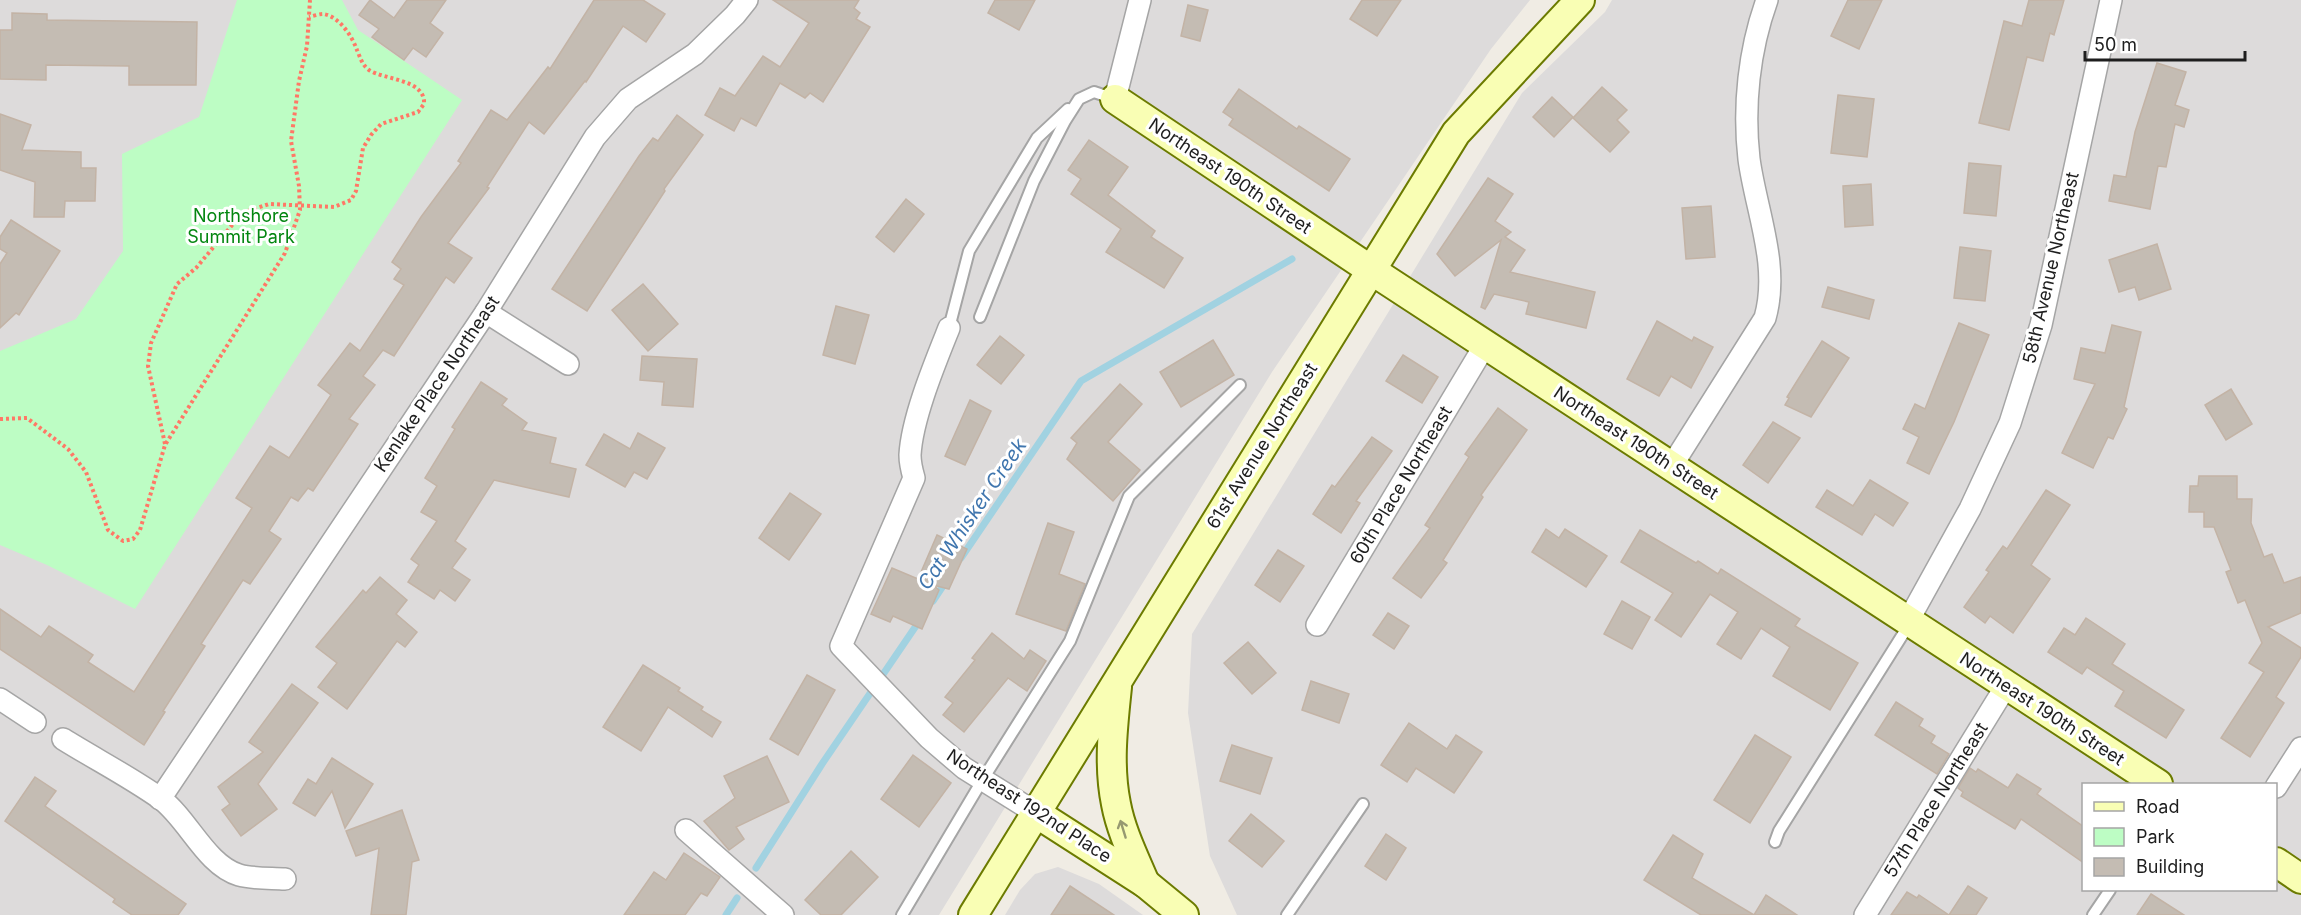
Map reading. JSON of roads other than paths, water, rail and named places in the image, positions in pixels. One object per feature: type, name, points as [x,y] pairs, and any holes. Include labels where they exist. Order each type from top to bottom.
[{"type":"main road","name":"61st Avenue Northeast","points":[[973,915],[1456,133],[1580,0]]},
{"type":"main road","name":"Northeast 190th Street","points":[[1115,99],[1485,345],[2156,783]]},
{"type":"main road","points":[[1119,678],[1112,732],[1112,778],[1116,805],[1144,883]]},
{"type":"main road","name":"Northeast 192nd Place","points":[[1036,813],[1144,883],[1184,915]]},
{"type":"main road","points":[[2277,863],[2301,879]]},
{"type":"street","name":"Kenlake Place Northeast","points":[[160,799],[486,312],[595,137],[628,99],[695,54],[747,0]]},
{"type":"street","points":[[1115,99],[1140,0]]},
{"type":"street","points":[[1671,467],[1765,318],[1770,300],[1771,276],[1749,159],[1747,93],[1759,22],[1767,0]]},
{"type":"street","name":"58th Avenue Northeast","points":[[1909,621],[1970,509],[2010,423],[2041,325],[2111,0]]},
{"type":"street","points":[[486,312],[568,364]]},
{"type":"street","name":"Northeast 192nd Place","points":[[949,328],[917,420],[910,455],[914,478],[842,646],[929,738],[964,768],[1036,813]]},
{"type":"street","name":"60th Place Northeast","points":[[1317,625],[1485,345]]},
{"type":"street","name":"57th Place Northeast","points":[[1865,915],[2006,686]]},
{"type":"street","points":[[0,699],[35,722]]},
{"type":"street","points":[[63,739],[176,811],[193,835],[216,860],[238,874],[285,879]]},
{"type":"street","points":[[2277,785],[2301,748]]},
{"type":"street","points":[[686,830],[783,915]]},
{"type":"lane","points":[[949,328],[969,252],[1037,138],[1079,99],[1094,92],[1115,99]]},
{"type":"lane","points":[[980,317],[1034,181],[1079,99]]},
{"type":"lane","points":[[902,915],[983,779],[1070,641],[1129,496],[1240,385]]},
{"type":"lane","points":[[1775,842],[1779,831],[1909,621]]},
{"type":"lane","points":[[1287,915],[1363,804]]},
{"type":"lane","points":[[2093,915],[2109,891]]},
{"type":"waterway","name":"Cat Whisker Creek","points":[[961,558],[1081,381],[1292,259]]},
{"type":"waterway","name":"Cat Whisker Creek","points":[[933,601],[947,580]]},
{"type":"waterway","name":"Cat Whisker Creek","points":[[756,868],[822,764],[920,620]]},
{"type":"waterway","name":"Cat Whisker Creek","points":[[726,915],[737,898]]},
{"type":"park label","name":"Northshore Summit Park","points":[[241,226]]}]
